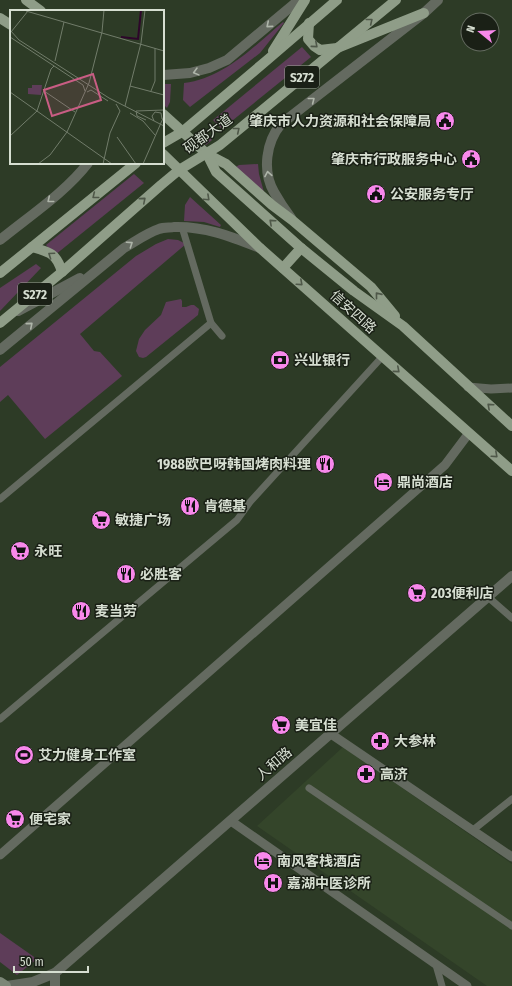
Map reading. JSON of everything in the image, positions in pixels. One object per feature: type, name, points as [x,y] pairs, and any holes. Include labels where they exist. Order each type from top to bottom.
[{"type":"main road","points":[[266,61],[305,0]]},
{"type":"main road","name":"砚都大道","points":[[164,142],[182,132],[337,0]]},
{"type":"main road","name":"砚都大道","points":[[0,323],[62,272],[179,170],[207,154],[226,140],[396,0]]},
{"type":"main road","points":[[309,23],[308,39],[320,50],[337,48],[424,13]]},
{"type":"main road","points":[[0,18],[10,24]]},
{"type":"main road","points":[[164,115],[207,154],[226,164],[272,205],[371,286],[403,326]]},
{"type":"main road","name":"信安四路","points":[[207,154],[216,172],[301,248],[354,291],[403,326],[512,426]]},
{"type":"main road","name":"信安四路","points":[[164,155],[260,248],[512,471]]},
{"type":"main road","name":"S272","points":[[0,273],[135,164]]},
{"type":"main road","points":[[32,247],[54,255],[59,262],[62,272]]},
{"type":"main road","points":[[283,268],[301,248]]},
{"type":"main road","points":[[0,982],[7,986]]},
{"type":"street","points":[[164,76],[190,73],[209,68],[227,60],[299,0]]},
{"type":"street","points":[[292,220],[273,191],[267,167],[270,143],[276,130],[424,13],[438,0]]},
{"type":"street","points":[[0,240],[68,185],[87,164]]},
{"type":"street","points":[[182,227],[211,323],[222,336]]},
{"type":"street","points":[[0,350],[124,248],[141,237],[161,228],[182,227],[206,229],[230,236],[260,248]]},
{"type":"street","points":[[8,316],[100,268]]},
{"type":"street","points":[[0,499],[211,323]]},
{"type":"street","points":[[0,718],[237,520],[250,502],[382,357]]},
{"type":"street","points":[[468,386],[491,389],[512,388]]},
{"type":"street","points":[[0,855],[445,465],[469,433]]},
{"type":"street","name":"人和路","points":[[7,986],[33,982],[55,973],[512,576]]},
{"type":"street","points":[[488,597],[512,618]]},
{"type":"street","points":[[331,734],[512,857]]},
{"type":"street","points":[[309,788],[512,926]]},
{"type":"street","points":[[473,830],[512,799]]},
{"type":"street","points":[[231,821],[467,986]]},
{"type":"street","points":[[436,965],[442,986]]},
{"type":"street","points":[[55,973],[55,986]]},
{"type":"shaded area","points":[[283,22],[284,23],[260,53],[190,107],[183,100],[184,83],[199,80],[225,68],[249,51]]},
{"type":"shaded area","points":[[302,47],[311,57],[222,129],[213,120]]},
{"type":"shaded area","points":[[164,84],[171,84],[170,102],[167,108],[164,105]]},
{"type":"shaded area","points":[[203,131],[212,140],[206,145],[197,136]]},
{"type":"shaded area","points":[[258,164],[265,196],[234,168],[239,165]]},
{"type":"shaded area","points":[[134,174],[144,183],[55,255],[46,245]]},
{"type":"shaded area","points":[[190,197],[221,225],[220,227],[204,222],[184,221],[185,205]]},
{"type":"shaded area","points":[[168,239],[178,240],[186,244],[80,334],[94,351],[100,352],[122,376],[45,439],[8,395],[0,402],[0,367],[136,256],[156,244]]},
{"type":"shaded area","points":[[36,264],[41,268],[0,311],[0,288]]},
{"type":"shaded area","points":[[181,299],[182,307],[194,305],[199,309],[198,315],[146,357],[139,357],[136,351],[139,339],[145,330],[161,315],[166,302]]},
{"type":"shaded area","points":[[343,747],[512,864],[512,986],[487,986],[257,826]]},
{"type":"shaded area","points":[[0,933],[37,959],[17,975],[0,962]]},
{"type":"place","name":"肇庆市人力资源和社会保障局","points":[[445,121]]},
{"type":"place","name":"肇庆市行政服务中心","points":[[471,159]]},
{"type":"place","name":"公安服务专厅","points":[[376,194]]},
{"type":"place","name":"兴业银行","points":[[280,360]]},
{"type":"place","name":"1988欧巴呀韩国烤肉料理","points":[[325,464]]},
{"type":"place","name":"鼎尚酒店","points":[[383,482]]},
{"type":"place","name":"肯德基","points":[[190,506]]},
{"type":"place","name":"敏捷广场","points":[[101,520]]},
{"type":"place","name":"永旺","points":[[20,551]]},
{"type":"place","name":"必胜客","points":[[126,574]]},
{"type":"place","name":"203便利店","points":[[417,593]]},
{"type":"place","name":"麦当劳","points":[[81,611]]},
{"type":"place","name":"美宜佳","points":[[281,725]]},
{"type":"place","name":"大参林","points":[[380,741]]},
{"type":"place","name":"艾力健身工作室","points":[[24,755]]},
{"type":"place","name":"高济","points":[[366,774]]},
{"type":"place","name":"便宅家","points":[[15,819]]},
{"type":"place","name":"南风客栈酒店","points":[[263,861]]},
{"type":"place","name":"嘉湖中医诊所","points":[[273,883]]}]
